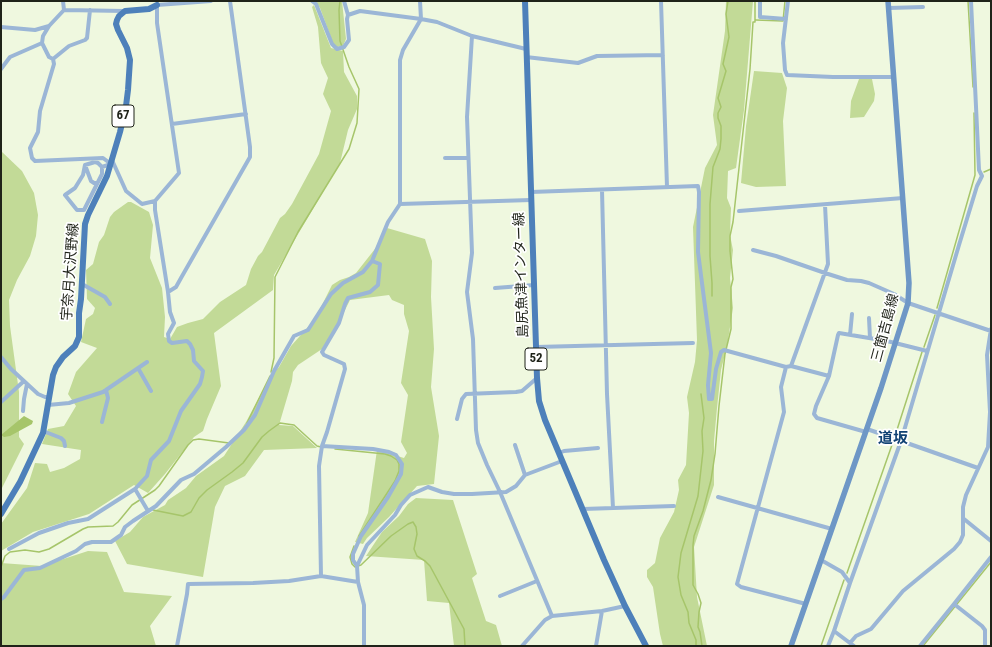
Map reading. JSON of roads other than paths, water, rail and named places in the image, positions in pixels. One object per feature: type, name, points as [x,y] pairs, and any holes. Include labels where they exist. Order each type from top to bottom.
[{"type":"main road","name":"島尻魚津インター線","points":[[525,1],[537,378],[541,409],[625,606],[646,646]]},
{"type":"main road","name":"三箇吉島線","points":[[791,646],[897,343],[908,303],[909,283],[888,1]]},
{"type":"main road","points":[[125,11],[149,9],[157,3]]},
{"type":"main road","name":"宇奈月大沢野線","points":[[1,514],[20,482],[43,431],[53,375],[56,367],[63,357],[75,346],[79,337],[79,313],[85,224],[108,176],[126,106],[130,60],[116,24],[119,16],[125,11]]},
{"type":"street","points":[[53,58],[48,57],[42,43],[43,36],[49,26],[64,10],[64,1]]},
{"type":"street","points":[[53,58],[54,64],[40,111],[38,132],[30,148],[34,161],[103,158],[112,162],[126,191],[142,204],[155,201],[179,174],[157,23],[157,3],[211,1]]},
{"type":"street","points":[[168,292],[176,287],[250,158],[246,114],[230,1]]},
{"type":"street","points":[[312,1],[316,4],[332,44],[337,49],[344,47],[349,40],[348,15],[344,1]]},
{"type":"street","points":[[1,599],[24,570],[40,568],[76,551],[85,544],[92,542],[111,542],[121,535],[126,527],[156,506],[181,480],[194,474],[226,447],[244,430],[255,415],[274,371],[294,336],[308,330],[331,294],[343,283],[363,272],[372,261],[388,222],[400,204],[400,60],[421,19],[420,1]]},
{"type":"street","points":[[661,1],[667,188]]},
{"type":"street","points":[[760,1],[760,17],[784,18]]},
{"type":"street","points":[[788,1],[784,18],[782,43],[785,70],[787,75],[833,78],[894,77]]},
{"type":"street","points":[[828,646],[899,441],[975,193],[982,176],[979,170],[971,1]]},
{"type":"street","points":[[889,8],[923,7]]},
{"type":"street","points":[[64,10],[125,11]]},
{"type":"street","points":[[53,58],[70,46],[87,38],[90,10]]},
{"type":"street","points":[[348,15],[360,11],[437,22],[472,36],[526,49]]},
{"type":"street","points":[[1,27],[35,30],[49,26]]},
{"type":"street","points":[[472,36],[467,117],[472,253],[467,292],[473,339],[475,417],[478,443],[486,465],[500,492],[552,616]]},
{"type":"street","points":[[1,69],[10,58],[42,43]]},
{"type":"street","points":[[526,57],[578,62],[597,56],[662,55]]},
{"type":"street","points":[[172,124],[246,114]]},
{"type":"street","points":[[445,158],[468,158]]},
{"type":"street","points":[[85,165],[95,162],[102,166]]},
{"type":"street","points":[[102,166],[112,162]]},
{"type":"street","points":[[85,165],[83,175],[75,188],[65,195],[77,210],[84,210],[98,183],[102,166]]},
{"type":"street","points":[[85,165],[91,181],[98,183]]},
{"type":"street","points":[[531,192],[698,186],[698,252],[711,353],[708,385],[709,400],[712,399],[716,369],[721,352],[724,350],[829,376]]},
{"type":"street","points":[[602,190],[607,394],[612,508]]},
{"type":"street","points":[[739,211],[902,198]]},
{"type":"street","points":[[400,204],[531,200]]},
{"type":"street","points":[[9,549],[39,533],[68,523],[88,519],[135,489],[147,476],[150,460],[169,441],[180,411],[200,384],[203,371],[194,361],[193,350],[190,344],[187,342],[172,343],[169,341],[168,334],[174,324],[170,312],[155,210],[155,201]]},
{"type":"street","points":[[806,604],[741,587],[737,584],[784,412],[781,387],[828,264],[825,205]]},
{"type":"street","points":[[753,250],[776,256],[848,280],[869,283],[894,294],[908,303],[991,330],[988,355],[990,412],[988,447],[966,495],[963,507],[963,535],[960,542],[903,591],[871,629],[856,636],[852,644],[834,632]]},
{"type":"street","points":[[321,576],[319,466],[322,446],[345,369],[344,364],[324,355],[322,352],[339,323],[344,304],[348,298],[370,292],[378,284],[380,264],[372,261]]},
{"type":"street","points":[[82,284],[105,297],[110,304]]},
{"type":"street","points":[[495,288],[534,285]]},
{"type":"street","points":[[850,335],[852,314]]},
{"type":"street","points":[[869,318],[870,338]]},
{"type":"street","points":[[927,351],[897,343],[839,333],[829,376],[814,414],[817,418],[891,438],[978,468]]},
{"type":"street","points":[[536,347],[694,342]]},
{"type":"street","points":[[1,357],[38,394],[49,397]]},
{"type":"street","points":[[48,406],[69,403],[90,397],[106,390],[147,362]]},
{"type":"street","points":[[138,368],[151,391]]},
{"type":"street","points":[[457,419],[462,399],[466,394],[475,392],[522,391],[537,378]]},
{"type":"street","points":[[1,402],[26,383]]},
{"type":"street","points":[[23,411],[26,383]]},
{"type":"street","points":[[102,422],[108,398],[106,390]]},
{"type":"street","points":[[43,431],[61,438],[64,441],[65,446]]},
{"type":"street","points":[[515,445],[525,475]]},
{"type":"street","points":[[322,446],[373,449],[389,452],[396,455],[402,464],[401,474],[388,497],[361,536],[353,554],[353,560],[357,566]]},
{"type":"street","points":[[559,453],[564,451],[598,448]]},
{"type":"street","points":[[364,646],[364,605],[358,582],[357,566],[367,545],[410,495],[428,487],[454,494],[506,492],[516,486],[525,475],[562,461]]},
{"type":"street","points":[[135,489],[148,511]]},
{"type":"street","points":[[718,497],[832,529]]},
{"type":"street","points":[[584,509],[674,506]]},
{"type":"street","points":[[964,519],[991,541]]},
{"type":"street","points":[[920,646],[991,557]]},
{"type":"street","points":[[821,560],[842,572],[850,583]]},
{"type":"street","points":[[177,646],[188,584],[289,581],[321,576],[358,582]]},
{"type":"street","points":[[500,596],[537,581]]},
{"type":"street","points":[[954,604],[985,630],[985,646]]},
{"type":"street","points":[[522,646],[545,620],[552,616],[602,611],[625,606]]},
{"type":"street","points":[[596,646],[602,611]]},
{"type":"waterway","points":[[271,372],[274,358],[275,277],[298,232],[349,149],[357,123],[359,89],[349,67],[340,41],[340,1]]},
{"type":"waterway","points":[[712,296],[710,204],[713,167],[720,149],[721,139],[721,126],[718,118],[718,113],[721,107],[718,98],[726,71],[723,64],[729,37],[726,14],[728,1]]},
{"type":"waterway","points":[[702,646],[698,627],[701,603],[693,585],[693,545],[694,536],[703,511],[711,480],[725,354],[731,329],[731,287],[733,279],[730,236],[733,222],[750,69],[753,22],[755,22],[755,1]]},
{"type":"waterway","points":[[756,20],[783,21],[785,1]]},
{"type":"waterway","points":[[968,1],[973,87]]},
{"type":"waterway","points":[[937,308],[975,175],[974,113]]},
{"type":"waterway","points":[[984,172],[991,169]]},
{"type":"waterway","points":[[924,347],[935,315]]},
{"type":"waterway","points":[[895,436],[922,352]]},
{"type":"waterway","points":[[247,423],[270,376]]},
{"type":"waterway","points":[[696,646],[696,640],[689,623],[688,612],[681,595],[678,577],[681,553],[698,496],[703,451],[702,431],[704,418],[701,394]]},
{"type":"waterway","points":[[153,510],[183,516],[191,512],[199,498],[207,490],[243,463],[262,437],[280,423],[294,425],[317,446],[321,447]]},
{"type":"waterway","points":[[1,567],[5,556],[10,552],[25,550],[39,552],[49,549],[88,527],[113,526],[132,505],[159,486],[193,440],[199,439],[229,443]]},
{"type":"waterway","points":[[847,573],[893,442]]},
{"type":"waterway","points":[[335,449],[385,454],[397,460],[399,464],[399,471],[395,481],[359,536]]},
{"type":"waterway","points":[[354,546],[350,557],[352,564],[355,567],[361,565],[391,536],[413,522],[416,527],[417,534],[414,549],[417,556],[430,566],[464,629],[465,646]]},
{"type":"waterway","points":[[923,646],[991,562]]},
{"type":"waterway","points":[[821,646],[844,580]]},
{"type":"district","name":"道坂","points":[[893,439]]}]
